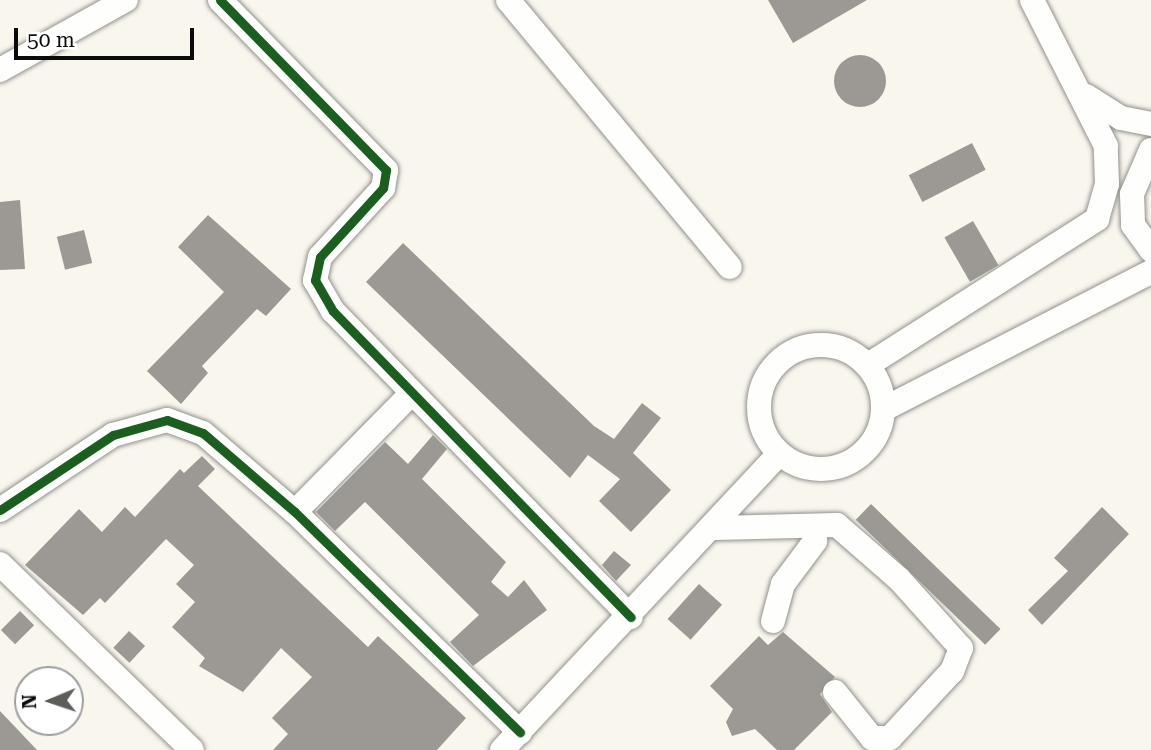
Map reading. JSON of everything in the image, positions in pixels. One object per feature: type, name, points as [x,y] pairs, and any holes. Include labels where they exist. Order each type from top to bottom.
[{"type":"street","points":[[0,70],[126,0]]},
{"type":"street","points":[[220,0],[386,170],[383,188],[320,257],[315,280],[333,311],[631,617]]},
{"type":"street","points":[[508,0],[730,267]]},
{"type":"street","points":[[867,365],[1097,219],[1107,184],[1105,146],[1085,95],[1032,0]]},
{"type":"street","points":[[1085,95],[1113,114],[1151,124]]},
{"type":"street","points":[[1151,150],[1132,194],[1133,225],[1151,250]]},
{"type":"street","points":[[884,409],[867,365],[850,351],[825,344],[803,346],[777,362],[758,401],[766,438],[779,454],[797,466],[839,468],[865,452],[884,409],[1151,272]]},
{"type":"street","points":[[295,512],[412,393]]},
{"type":"street","points":[[0,510],[113,435],[167,420],[203,433],[295,512],[520,732]]},
{"type":"street","points":[[502,750],[716,528],[779,454]]},
{"type":"street","points":[[716,528],[815,528],[837,525],[899,579],[961,648],[952,671],[890,738],[872,738],[835,692]]},
{"type":"street","points":[[773,621],[783,584],[815,541],[815,528]]},
{"type":"street","points":[[0,564],[192,750]]},
{"type":"building","points":[[768,0],[867,0],[793,43]]},
{"type":"building","points":[[860,55],[870,57],[878,63],[884,71],[884,91],[878,99],[870,105],[860,107],[850,105],[842,99],[836,91],[834,81],[836,71],[842,63],[850,57]]},
{"type":"building","points":[[972,143],[986,170],[922,202],[909,175]]},
{"type":"building","points":[[20,200],[25,269],[0,270],[0,202]]},
{"type":"building","points":[[208,215],[291,289],[266,316],[257,309],[202,366],[208,373],[181,404],[147,371],[224,292],[178,247]]},
{"type":"building","points":[[973,221],[998,265],[970,282],[944,238]]},
{"type":"building","points":[[84,230],[92,263],[65,270],[57,237]]},
{"type":"building","points":[[403,243],[594,426],[614,439],[642,403],[661,418],[633,453],[671,490],[631,532],[599,501],[620,479],[588,455],[570,478],[366,282]]},
{"type":"building","points":[[433,435],[447,449],[422,479],[506,562],[491,582],[508,597],[524,580],[547,610],[473,666],[450,642],[479,615],[365,502],[335,531],[316,512],[385,442],[408,464]]},
{"type":"building","points":[[202,456],[215,469],[198,486],[368,647],[378,636],[466,718],[437,750],[273,750],[288,734],[272,718],[312,677],[281,648],[243,692],[199,666],[205,658],[172,627],[195,602],[176,584],[194,565],[166,539],[105,603],[100,598],[83,615],[25,565],[79,509],[102,532],[125,507],[135,517],[180,469],[184,473]]},
{"type":"building","points":[[871,504],[1000,629],[985,645],[856,520]]},
{"type":"building","points":[[1102,507],[1129,534],[1042,625],[1028,610],[1068,571],[1054,558]]},
{"type":"building","points":[[614,551],[631,565],[616,581],[602,565]]},
{"type":"building","points":[[699,584],[722,605],[691,640],[668,619]]},
{"type":"building","points":[[20,611],[34,625],[15,644],[1,630]]},
{"type":"building","points":[[129,631],[145,646],[129,663],[113,648]]},
{"type":"building","points":[[783,632],[835,677],[820,694],[832,712],[794,750],[777,750],[755,729],[732,736],[726,722],[733,709],[710,686],[759,636],[768,645]]},
{"type":"building","points":[[0,711],[14,726],[14,736],[24,736],[37,750],[0,750]]},
{"type":"cycle path","points":[[220,0],[386,170],[383,188],[320,257],[315,280],[333,311],[631,617]]},
{"type":"cycle path","points":[[0,510],[113,435],[167,420],[203,433],[295,512],[520,732]]}]
